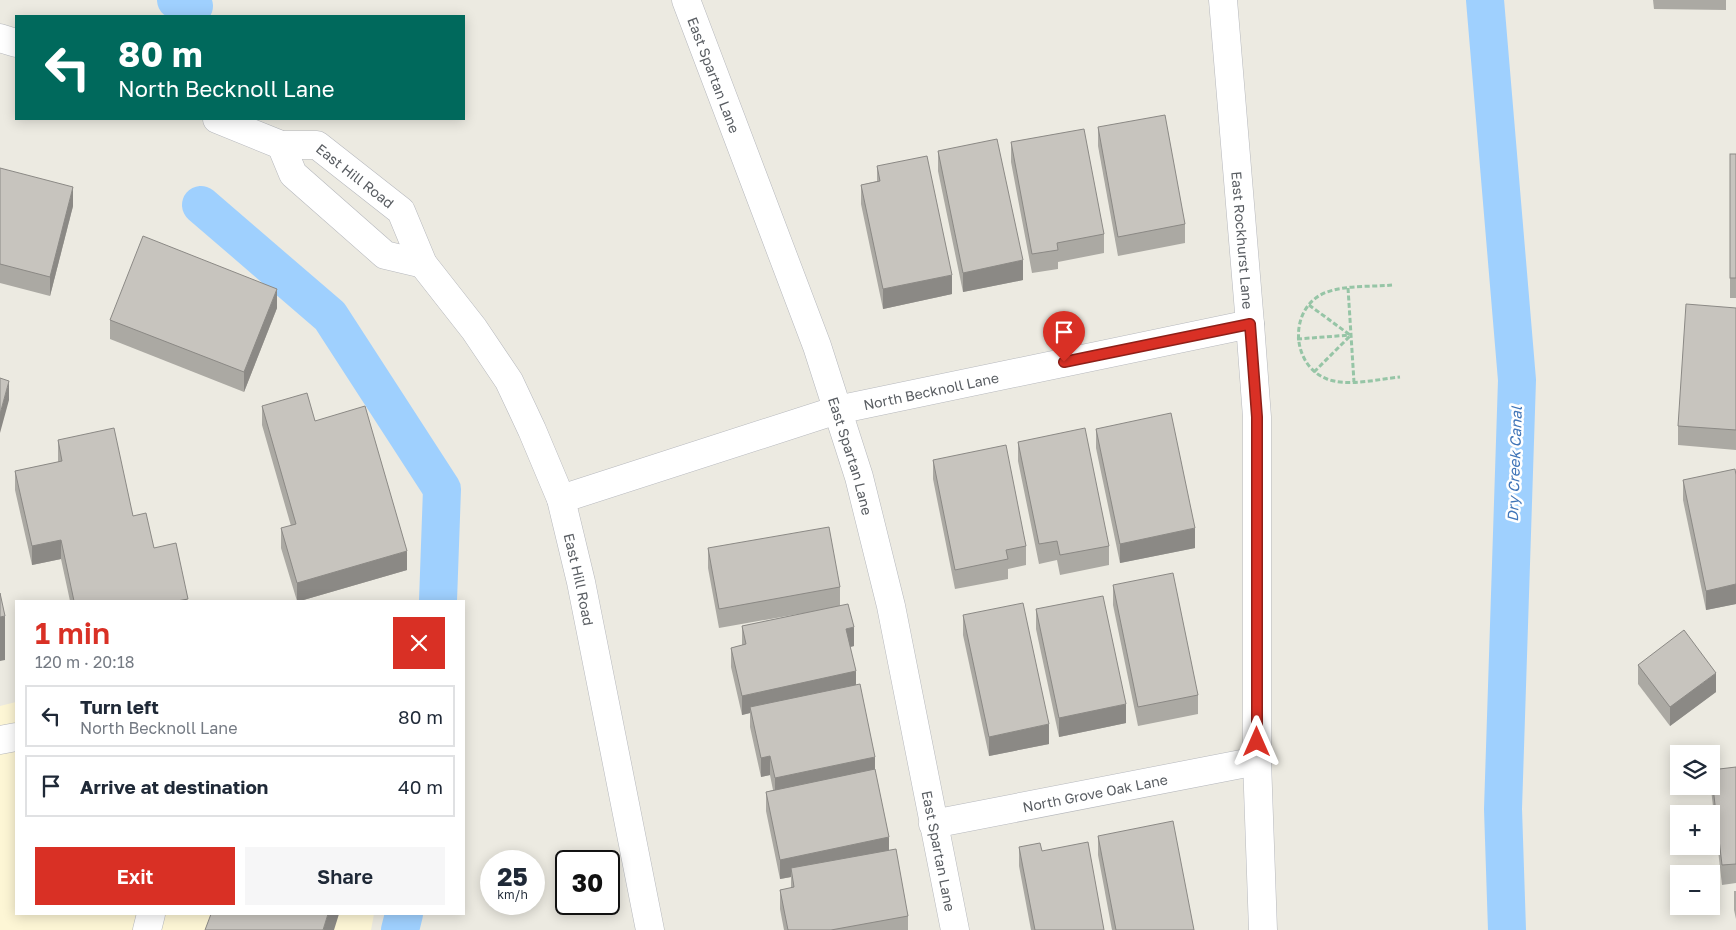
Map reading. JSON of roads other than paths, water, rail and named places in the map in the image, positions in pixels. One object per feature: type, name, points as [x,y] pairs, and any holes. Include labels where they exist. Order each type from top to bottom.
[{"type":"street","name":"East Rockhurst Lane","points":[[1223,0],[1257,417],[1257,761],[1263,930]]},
{"type":"street","name":"East Spartan Lane","points":[[690,1],[817,346],[859,477],[891,606],[955,930]]},
{"type":"street","points":[[0,38],[15,43]]},
{"type":"street","name":"East Hill Road","points":[[219,120],[281,145],[317,145],[401,210],[423,264],[474,329],[509,381],[561,499],[581,582],[650,930]]},
{"type":"street","points":[[281,145],[293,174],[385,255],[423,264]]},
{"type":"street","name":"North Becknoll Lane","points":[[561,499],[838,410],[1250,324]]},
{"type":"street","points":[[0,740],[15,737]]},
{"type":"street","name":"North Grove Oak Lane","points":[[933,824],[1257,761]]},
{"type":"street","points":[[147,930],[151,915]]},
{"type":"waterway","points":[[176,0],[194,6]]},
{"type":"waterway","name":"Dry Creek Canal","points":[[1485,0],[1517,380],[1503,809],[1507,930]]},
{"type":"waterway","points":[[201,205],[330,316],[442,489],[438,600]]},
{"type":"waterway","points":[[400,930],[404,915]]}]
